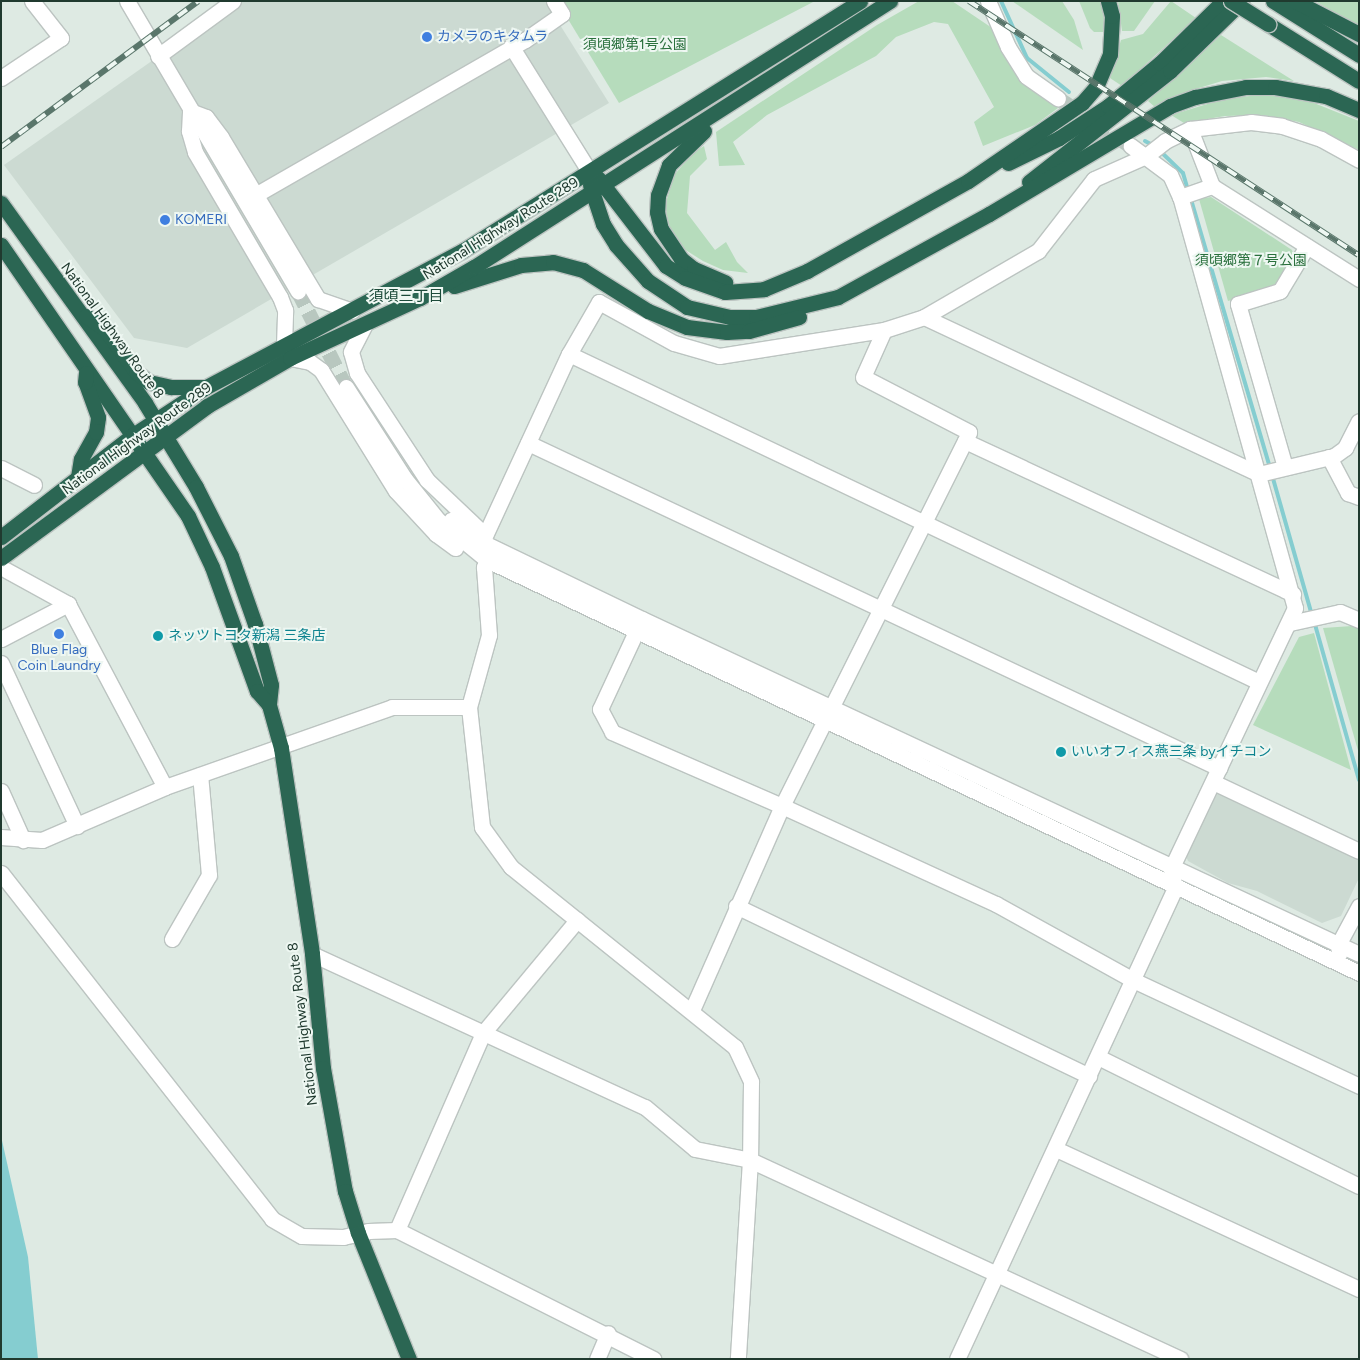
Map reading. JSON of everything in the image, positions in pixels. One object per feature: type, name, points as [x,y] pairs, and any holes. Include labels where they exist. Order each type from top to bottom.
[{"type":"highway","name":"National Highway Route 289","points":[[1,537],[133,435],[206,387],[284,344],[352,312],[462,251],[860,1]]},
{"type":"highway","name":"National Highway Route 289","points":[[4,564],[144,452],[206,406],[290,358],[420,298],[527,235],[890,1]]},
{"type":"highway","points":[[968,181],[1063,116],[1096,88],[1110,54],[1112,16],[1108,1]]},
{"type":"highway","points":[[589,171],[605,184],[651,249],[666,266],[684,278],[725,292],[744,292],[785,282],[968,181],[1051,142],[1108,106],[1160,63],[1223,1]]},
{"type":"highway","points":[[1230,1],[1359,81]]},
{"type":"highway","points":[[989,214],[1170,71],[1242,1]]},
{"type":"highway","points":[[1283,3],[1359,34]]},
{"type":"highway","points":[[1283,3],[1359,55]]},
{"type":"highway","points":[[774,77],[679,152],[662,179],[657,212],[661,229],[670,245],[694,269],[728,283],[766,285],[785,282]]},
{"type":"highway","points":[[420,298],[538,261],[568,264],[583,270],[648,311],[687,327],[735,332],[769,327],[838,297],[989,214],[1170,106],[1195,97],[1246,87],[1275,87],[1326,96],[1359,110]]},
{"type":"highway","points":[[589,171],[591,193],[604,224],[631,263],[661,290],[687,307],[730,317],[756,317],[838,297]]},
{"type":"highway","name":"National Highway Route 8","points":[[1,203],[155,419],[231,556],[255,624],[271,685],[269,705],[281,748],[312,954],[322,1068],[345,1191],[351,1235],[409,1359]]},
{"type":"highway","name":"National Highway Route 8","points":[[1,245],[133,435],[196,532],[228,608],[256,691],[269,705]]},
{"type":"highway","points":[[78,311],[104,328],[136,372],[149,382],[171,387],[206,387]]},
{"type":"highway","points":[[78,477],[81,460],[96,432],[98,417],[93,397],[85,382],[87,368]]},
{"type":"street","points":[[1,78],[61,38],[32,1]]},
{"type":"street","points":[[127,1],[190,111],[298,291]]},
{"type":"street","points":[[158,56],[232,1]]},
{"type":"street","points":[[257,194],[511,46],[562,14],[554,1]]},
{"type":"street","points":[[988,1],[1008,47],[1026,76],[1058,98]]},
{"type":"street","points":[[511,46],[589,171]]},
{"type":"street","points":[[190,111],[206,118],[257,194],[318,299],[352,312]]},
{"type":"street","points":[[190,111],[189,131],[195,152],[280,297],[285,310],[284,344]]},
{"type":"street","points":[[483,538],[569,354],[599,302],[674,344],[719,356],[884,330],[924,317],[1038,251],[1094,179],[1147,154],[1166,140],[1190,129],[1251,122],[1282,126],[1321,139],[1359,160]]},
{"type":"street","points":[[1190,129],[1206,188],[1307,246],[1359,279]]},
{"type":"street","points":[[1131,146],[1147,154],[1170,175],[1182,197],[1272,470]]},
{"type":"street","points":[[1182,197],[1206,188]]},
{"type":"street","points":[[956,1359],[1056,1149],[1176,888],[1171,869],[1259,682],[1290,623],[1295,608],[1272,470],[1238,304],[1280,291],[1307,246]]},
{"type":"street","points":[[924,317],[1272,470],[1329,457],[1345,448],[1359,420]]},
{"type":"street","points":[[365,324],[351,352],[357,373],[427,480],[483,538]]},
{"type":"street","points":[[692,1010],[736,906],[782,806],[882,610],[969,432],[863,377],[884,330]]},
{"type":"street","points":[[569,354],[1259,682]]},
{"type":"street","points":[[290,358],[310,362],[321,370],[396,491],[436,534],[486,563],[639,625],[1171,869],[1269,910],[1338,945],[1357,950]]},
{"type":"street","points":[[346,387],[405,479],[453,535],[486,563],[489,634],[469,707],[482,827],[511,866],[692,1010],[735,1047],[745,1065],[751,1082],[750,1160],[738,1359]]},
{"type":"street","points":[[965,441],[1293,594]]},
{"type":"street","points":[[528,443],[1219,768]]},
{"type":"street","points":[[1329,457],[1348,492],[1359,497]]},
{"type":"street","points":[[1,468],[34,485]]},
{"type":"street","points":[[405,479],[439,510],[483,538],[639,625]]},
{"type":"street","points":[[4,564],[68,604],[165,787]]},
{"type":"street","points":[[1,639],[68,604]]},
{"type":"street","points":[[1290,623],[1340,612],[1359,620]]},
{"type":"street","points":[[639,625],[600,709],[612,732],[782,806],[996,904],[1133,980],[1359,1086]]},
{"type":"street","points":[[1,663],[78,826]]},
{"type":"street","points":[[1,837],[42,840],[165,787],[281,748],[392,707],[469,707]]},
{"type":"street","points":[[830,714],[1176,888],[1359,973]]},
{"type":"street","points":[[172,939],[209,875],[200,775]]},
{"type":"street","points":[[1213,782],[1359,851]]},
{"type":"street","points":[[1,791],[23,840]]},
{"type":"street","points":[[1,873],[272,1220],[302,1236],[351,1235],[398,1230],[608,1333],[654,1359]]},
{"type":"street","points":[[736,906],[1089,1076]]},
{"type":"street","points":[[1340,965],[1338,945],[1359,906]]},
{"type":"street","points":[[398,1230],[483,1033],[577,920]]},
{"type":"street","points":[[1340,965],[1357,950]]},
{"type":"street","points":[[312,954],[645,1107],[696,1149],[750,1160],[1180,1359]]},
{"type":"street","points":[[1098,1057],[1359,1186]]},
{"type":"street","points":[[1056,1149],[1359,1289]]},
{"type":"street","points":[[597,1359],[608,1333]]},
{"type":"shaded area","points":[[237,1],[545,1],[609,103],[187,348],[134,338],[4,165]]},
{"type":"shaded area","points":[[1221,791],[1359,856],[1359,878],[1341,916],[1322,923],[1257,891],[1228,883],[1188,861],[1186,856],[1214,794]]},
{"type":"green space","name":"須頃郷第1号公園","points":[[557,1],[815,1],[619,103]]},
{"type":"green space","points":[[919,1],[952,1],[995,30],[1019,79],[1058,108],[1035,125],[983,146],[974,122],[994,107],[948,24],[934,22],[896,37],[876,56],[767,115],[733,142],[745,165],[719,166],[716,132],[877,25]]},
{"type":"green space","points":[[1012,1],[1062,1],[1074,20],[1083,50]]},
{"type":"green space","points":[[1079,1],[1101,1],[1107,32],[1094,32],[1090,28]]},
{"type":"green space","points":[[1118,1],[1155,1],[1134,31],[1122,31]]},
{"type":"green space","points":[[1171,1],[1196,18],[1122,86],[1110,78],[1121,40],[1143,34]]},
{"type":"green space","points":[[1315,1],[1359,1],[1359,27],[1349,21]]},
{"type":"green space","points":[[1221,35],[1294,81],[1266,77],[1222,81],[1189,91],[1155,107],[1148,101]]},
{"type":"green space","points":[[1267,94],[1314,103],[1359,121],[1359,150],[1299,122],[1263,115],[1225,116],[1184,123],[1171,115],[1224,99]]},
{"type":"green space","points":[[704,146],[707,159],[690,176],[687,213],[715,250],[726,242],[737,262],[748,273],[723,270],[703,261],[684,249],[670,231],[665,205],[675,174],[694,152]]},
{"type":"green space","name":"須頃郷第７号公園","points":[[1211,197],[1292,250],[1294,257],[1276,287],[1228,301],[1199,199]]},
{"type":"green space","points":[[1352,626],[1359,629],[1359,754],[1323,628]]},
{"type":"green space","points":[[1314,633],[1351,770],[1253,725],[1299,637]]},
{"type":"water","points":[[1,1136],[28,1257],[38,1359],[1,1359]]},
{"type":"waterway","points":[[1001,1],[1027,58],[1069,92]]},
{"type":"waterway","points":[[1145,141],[1154,146]]},
{"type":"waterway","points":[[1159,150],[1183,173],[1188,190]]},
{"type":"waterway","points":[[1190,196],[1270,468]]},
{"type":"waterway","points":[[1272,475],[1312,615]]},
{"type":"waterway","points":[[1314,621],[1359,780]]},
{"type":"tunnel","points":[[1058,98],[1131,146]]},
{"type":"tunnel","points":[[298,291],[346,387]]},
{"type":"railway","points":[[1,147],[198,1]]},
{"type":"railway","points":[[969,1],[1359,255]]},
{"type":"place","name":"カメラのキタムラ","points":[[427,37]]},
{"type":"place","name":"KOMERI","points":[[165,220]]},
{"type":"place","name":"Blue Flag Coin Laundry","points":[[59,634]]},
{"type":"place","name":"ネッツトヨタ新潟 三条店","points":[[158,636]]},
{"type":"place","name":"いいオフィス燕三条 byイチコン","points":[[1061,752]]},
{"type":"district","name":"須頃三丁目","points":[[406,297]]}]
